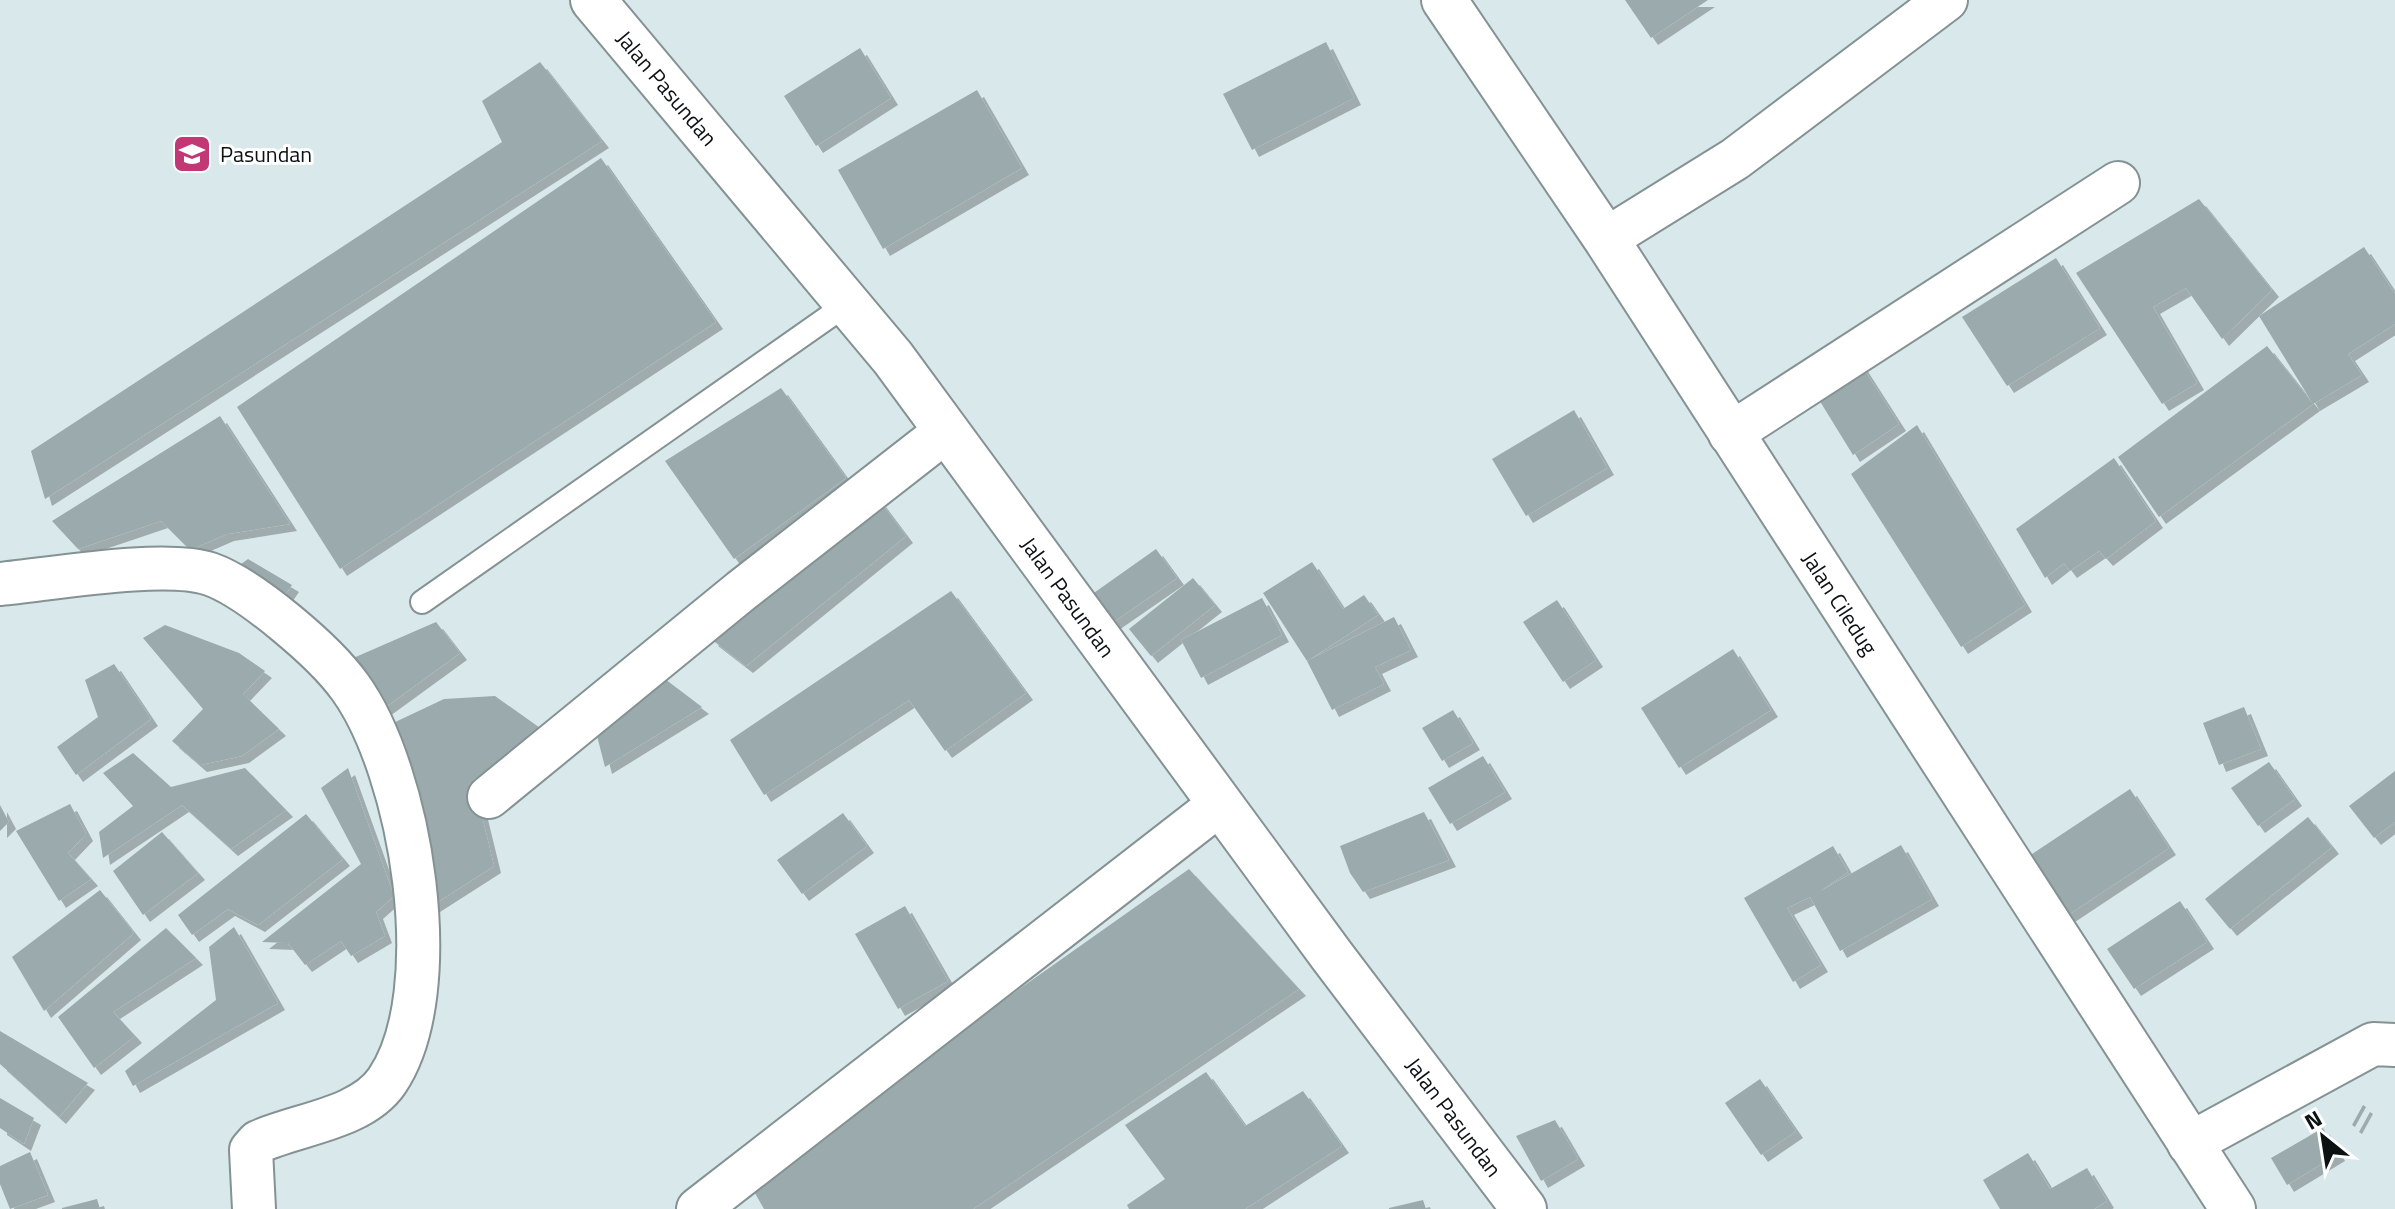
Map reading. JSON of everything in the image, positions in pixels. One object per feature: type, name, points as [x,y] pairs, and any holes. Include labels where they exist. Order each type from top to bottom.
[{"type":"street","name":"Jalan Pasundan","points":[[593,0],[893,358],[1220,804],[1524,1209]]},
{"type":"street","name":"Jalan Ciledug","points":[[1444,0],[1606,239],[2233,1209]]},
{"type":"street","points":[[1606,239],[1735,159],[1946,0]]},
{"type":"street","points":[[1730,434],[2118,183]]},
{"type":"street","points":[[489,797],[777,562],[946,431]]},
{"type":"street","points":[[0,584],[155,569],[209,574],[235,586],[328,660],[365,713],[382,753],[404,819],[417,913],[417,973],[408,1027],[388,1080],[376,1093],[350,1109],[258,1142],[251,1150],[254,1209]]},
{"type":"street","points":[[698,1209],[1220,804]]},
{"type":"street","points":[[2189,1144],[2373,1044],[2395,1045]]},
{"type":"lane","points":[[422,602],[847,304]]},
{"type":"building","points":[[1625,0],[1708,0],[1651,38]]},
{"type":"building","points":[[1326,42],[1354,98],[1252,150],[1223,94]]},
{"type":"building","points":[[860,48],[891,98],[816,146],[784,96]]},
{"type":"building","points":[[540,62],[602,141],[45,499],[31,451],[502,142],[482,101]]},
{"type":"building","points":[[977,90],[1022,168],[883,249],[838,170]]},
{"type":"building","points":[[601,158],[716,322],[340,569],[237,407]]},
{"type":"building","points":[[2199,199],[2272,290],[2222,339],[2186,288],[2153,307],[2197,383],[2162,404],[2076,273]]},
{"type":"building","points":[[2364,247],[2395,294],[2395,324],[2348,354],[2362,375],[2313,404],[2259,316]]},
{"type":"building","points":[[2056,258],[2100,328],[2007,386],[1962,317]]},
{"type":"building","points":[[2267,346],[2313,404],[2159,517],[2118,457]]},
{"type":"building","points":[[1858,360],[1899,424],[1853,455],[1813,390]]},
{"type":"building","points":[[781,388],[846,478],[734,559],[665,461]]},
{"type":"building","points":[[1574,410],[1607,468],[1526,516],[1492,459]]},
{"type":"building","points":[[220,416],[290,524],[227,534],[190,550],[161,521],[78,549],[52,521]]},
{"type":"building","points":[[1917,425],[2025,605],[1961,647],[1851,474]]},
{"type":"building","points":[[2114,458],[2156,521],[2106,559],[2099,551],[2070,571],[2064,563],[2045,578],[2016,529]]},
{"type":"building","points":[[879,500],[906,536],[746,666],[711,639]]},
{"type":"building","points":[[1156,549],[1177,578],[1112,623],[1091,595]]},
{"type":"building","points":[[248,559],[292,585],[283,598],[237,567]]},
{"type":"building","points":[[1312,562],[1343,609],[1364,595],[1378,615],[1307,661],[1263,593]]},
{"type":"building","points":[[1193,578],[1215,605],[1151,656],[1129,629]]},
{"type":"building","points":[[951,591],[1026,693],[945,751],[909,700],[764,795],[730,740]]},
{"type":"building","points":[[1262,598],[1282,635],[1201,678],[1181,640]]},
{"type":"building","points":[[1557,600],[1596,660],[1563,682],[1523,622]]},
{"type":"building","points":[[1394,617],[1411,650],[1375,667],[1384,684],[1332,710],[1307,661]]},
{"type":"building","points":[[436,622],[460,653],[383,709],[351,659]]},
{"type":"building","points":[[165,625],[239,653],[265,671],[243,694],[279,729],[242,756],[200,765],[172,741],[203,709],[143,638]]},
{"type":"building","points":[[1733,649],[1771,710],[1679,768],[1641,708]]},
{"type":"building","points":[[114,664],[151,719],[76,775],[57,747],[98,717],[85,680]]},
{"type":"building","points":[[665,679],[702,707],[605,767],[595,728]]},
{"type":"building","points":[[495,696],[543,730],[473,780],[494,866],[433,905],[391,724],[444,699]]},
{"type":"building","points":[[2244,707],[2261,749],[2219,765],[2203,723]]},
{"type":"building","points":[[1453,710],[1473,743],[1442,761],[1422,728]]},
{"type":"building","points":[[133,753],[171,787],[245,768],[286,810],[231,849],[182,805],[103,858],[99,832],[133,806],[103,773]]},
{"type":"building","points":[[1483,756],[1505,792],[1450,824],[1428,788]]},
{"type":"building","points":[[2269,762],[2295,799],[2258,826],[2231,788]]},
{"type":"building","points":[[348,768],[394,896],[376,912],[385,936],[351,956],[341,941],[305,965],[288,943],[262,942],[361,864],[321,788]]},
{"type":"building","points":[[2395,771],[2395,822],[2374,838],[2349,806]]},
{"type":"building","points":[[2130,789],[2169,848],[2065,917],[2026,858]]},
{"type":"building","points":[[70,804],[86,834],[68,853],[91,879],[59,901],[16,831]]},
{"type":"building","points":[[0,805],[9,822],[0,831]]},
{"type":"building","points":[[1424,812],[1449,860],[1363,892],[1350,873],[1340,846]]},
{"type":"building","points":[[843,813],[867,846],[802,894],[777,860]]},
{"type":"building","points":[[306,814],[343,859],[258,925],[228,909],[192,935],[178,915]]},
{"type":"building","points":[[2308,817],[2332,847],[2230,929],[2205,899]]},
{"type":"building","points":[[162,832],[198,873],[143,915],[113,871]]},
{"type":"building","points":[[1901,845],[1932,899],[1840,951],[1810,897],[1787,908],[1821,965],[1793,982],[1744,898],[1833,846],[1848,872],[1819,892]]},
{"type":"building","points":[[1189,869],[1299,989],[973,1209],[764,1209],[748,1181]]},
{"type":"building","points":[[100,890],[134,933],[44,1011],[12,957]]},
{"type":"building","points":[[2180,901],[2207,942],[2134,989],[2107,949]]},
{"type":"building","points":[[905,906],[948,981],[898,1009],[855,934]]},
{"type":"building","points":[[234,927],[278,1003],[133,1086],[125,1071],[216,1000],[209,947]]},
{"type":"building","points":[[166,928],[196,958],[113,1012],[135,1036],[94,1068],[58,1017]]},
{"type":"building","points":[[0,1031],[88,1083],[59,1117],[0,1064]]},
{"type":"building","points":[[1206,1072],[1245,1126],[1303,1091],[1342,1146],[1245,1209],[1129,1209],[1127,1205],[1165,1179],[1125,1125]]},
{"type":"building","points":[[1760,1079],[1796,1131],[1761,1155],[1725,1103]]},
{"type":"building","points":[[0,1098],[34,1118],[24,1144],[0,1128]]},
{"type":"building","points":[[2363,1105],[2366,1107],[2355,1127],[2352,1125]]},
{"type":"building","points":[[1555,1120],[1578,1159],[1541,1181],[1516,1136]]},
{"type":"building","points":[[2323,1128],[2338,1154],[2287,1185],[2271,1158]]},
{"type":"building","points":[[30,1152],[48,1195],[10,1209],[0,1184],[0,1166]]},
{"type":"building","points":[[2028,1153],[2050,1189],[2087,1168],[2107,1201],[2094,1209],[2000,1209],[1983,1180]]},
{"type":"building","points":[[97,1199],[100,1209],[62,1209],[62,1208]]},
{"type":"building","points":[[1423,1200],[1426,1209],[1389,1209],[1389,1208]]},
{"type":"place","name":"Pasundan","points":[[192,154]]}]
